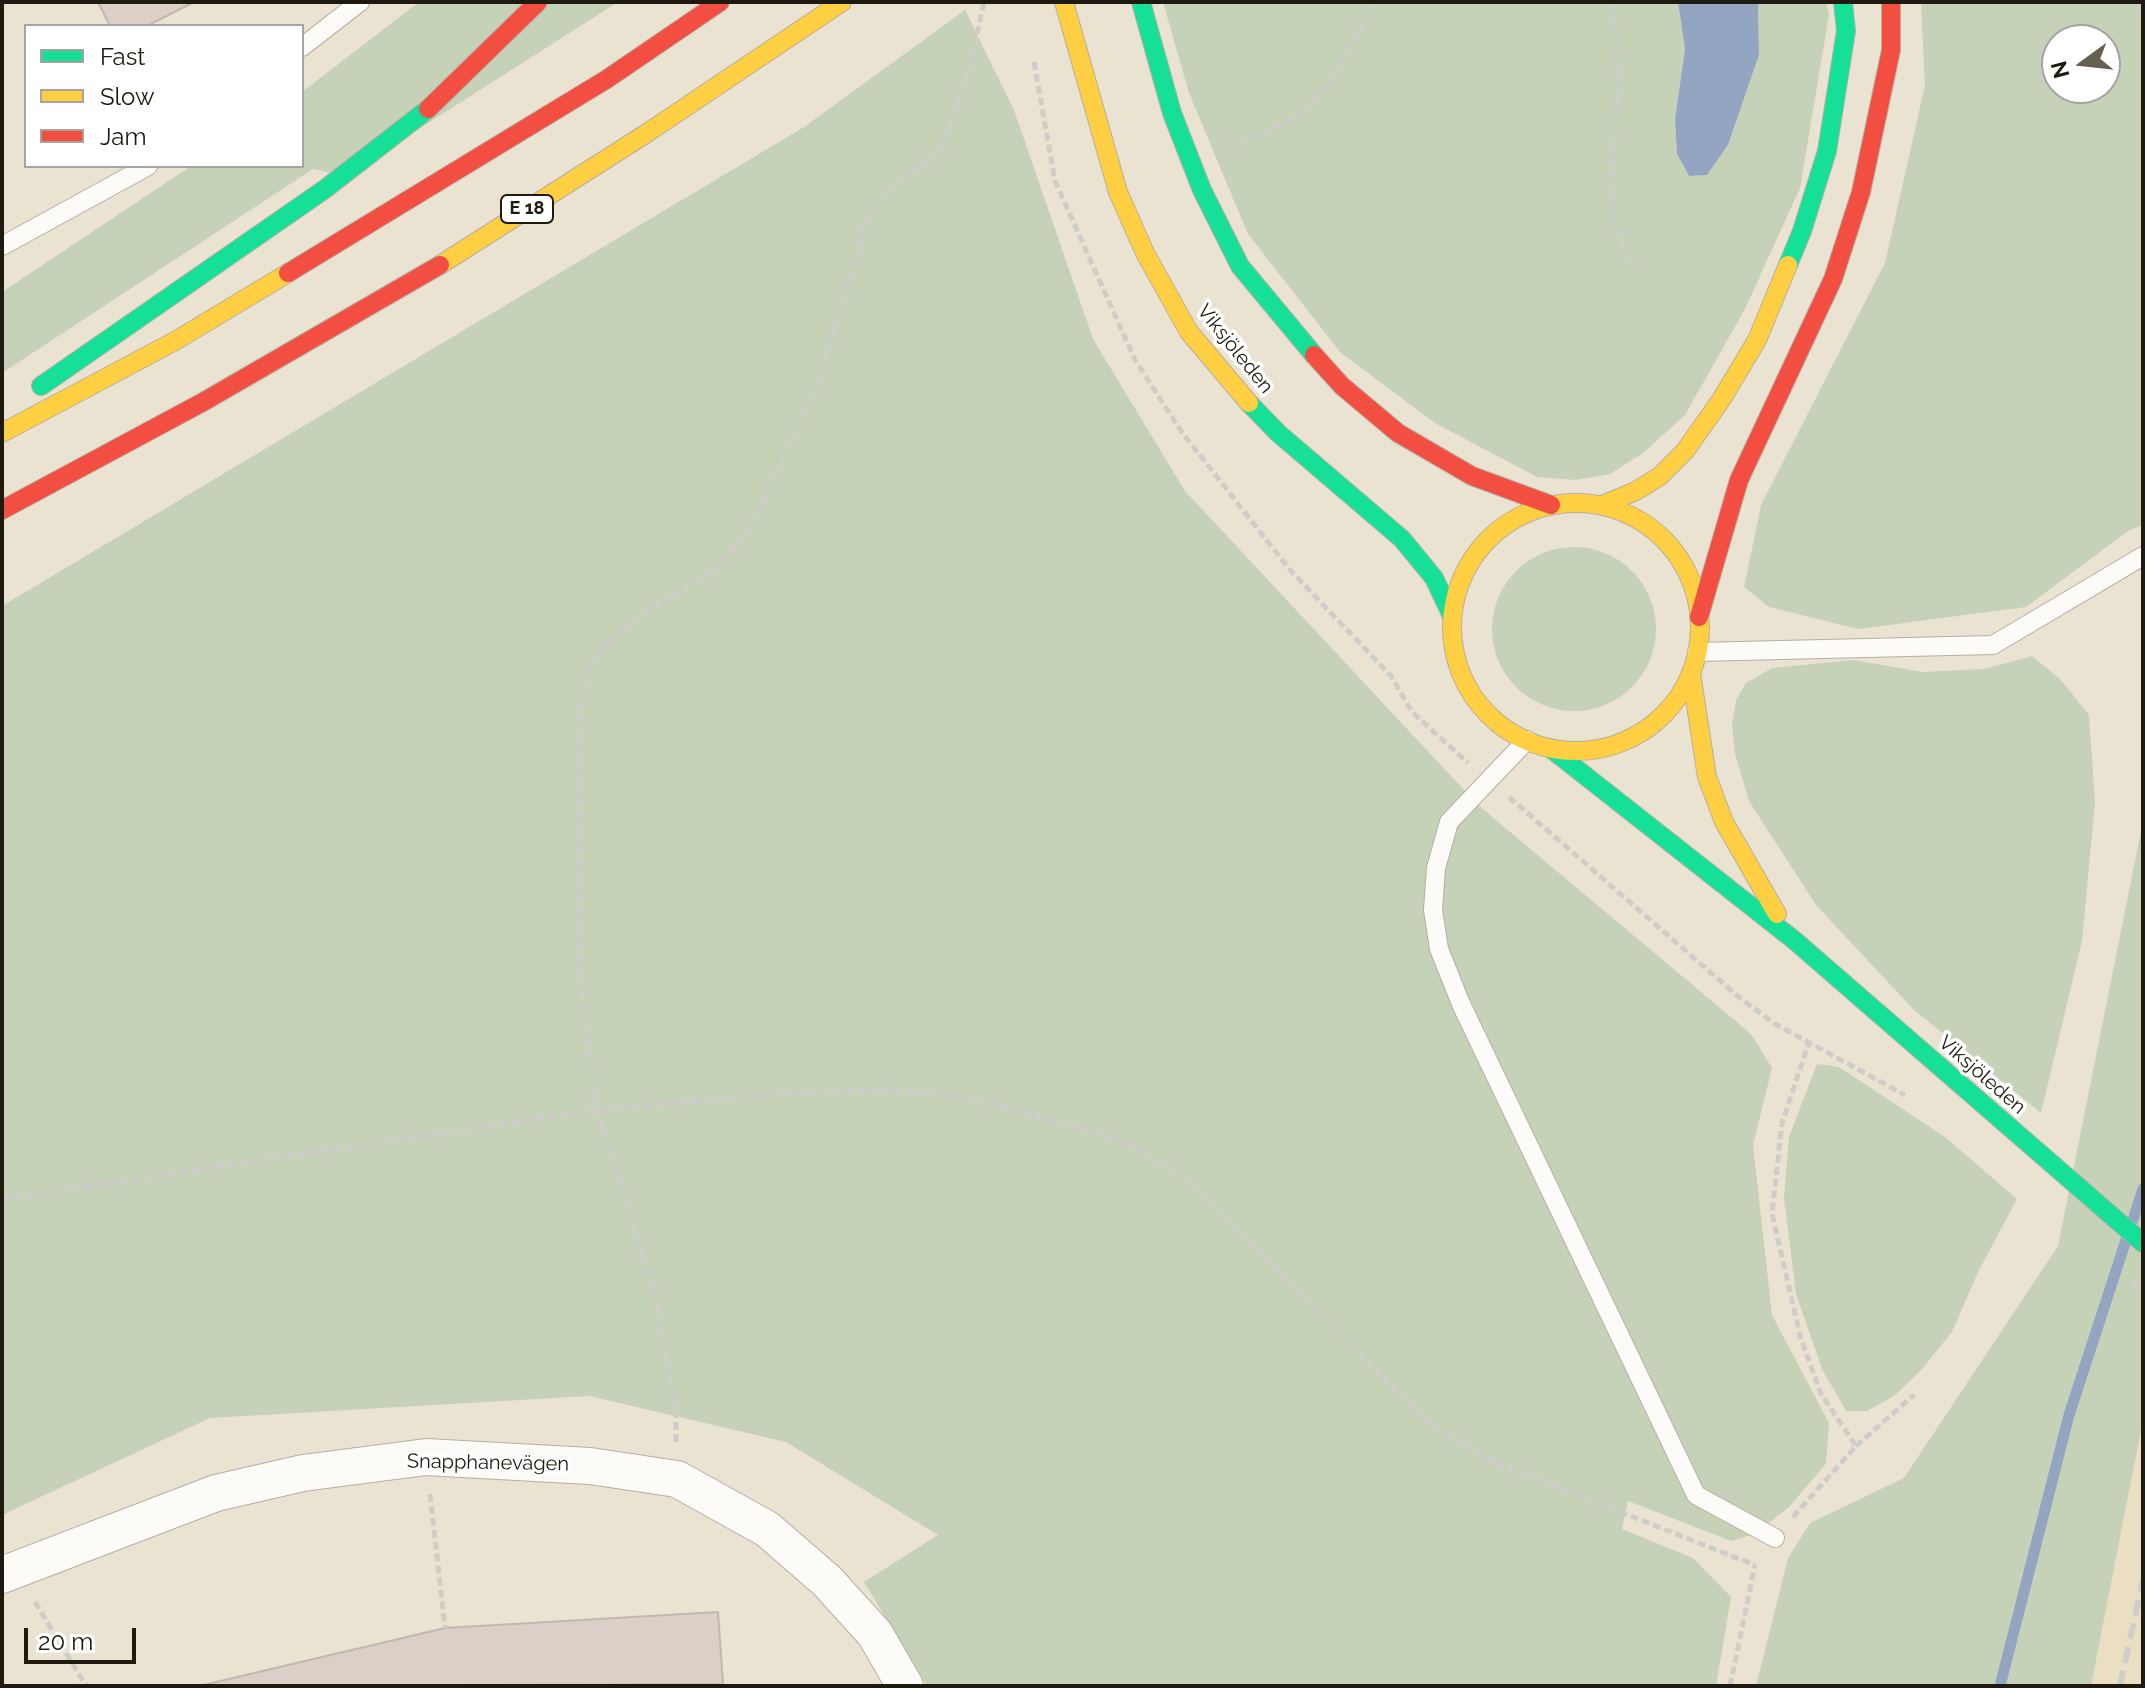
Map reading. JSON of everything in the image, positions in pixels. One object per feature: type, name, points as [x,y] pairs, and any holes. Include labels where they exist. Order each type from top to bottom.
[{"type":"main road","points":[[28,394],[325,189],[440,100],[538,2]]},
{"type":"main road","points":[[2,433],[175,341],[607,79],[720,2]]},
{"type":"main road","name":"E 18","points":[[2,510],[203,402],[437,267],[647,133],[842,2]]},
{"type":"main road","name":"Viksjöleden","points":[[1064,2],[1118,192],[1145,253],[1189,332],[1233,386],[1278,433],[1402,539],[1434,578],[1452,616]]},
{"type":"main road","points":[[1141,2],[1172,113],[1202,190],[1240,266],[1342,386],[1398,433],[1472,476],[1551,505]]},
{"type":"main road","points":[[1602,505],[1636,491],[1660,476],[1685,451],[1721,400],[1757,340],[1802,231],[1827,151],[1846,31],[1843,2]]},
{"type":"main road","points":[[1699,617],[1739,480],[1833,279],[1861,192],[1891,50],[1891,2]]},
{"type":"main road","points":[[1577,502],[1602,505],[1644,523],[1676,554],[1696,594],[1699,617],[1697,652],[1691,673],[1668,710],[1635,736],[1593,750],[1550,748],[1503,727],[1483,710],[1468,689],[1455,654],[1452,616],[1462,578],[1483,544],[1514,519],[1551,505],[1577,502]]},
{"type":"main road","name":"Viksjöleden","points":[[1691,673],[1707,777],[1724,822],[1746,864],[1794,940]]},
{"type":"main road","name":"Viksjöleden","points":[[1550,748],[1794,940],[2143,1243]]},
{"type":"street","name":"Snapphanevägen","points":[[2,1575],[216,1493],[303,1473],[426,1457],[590,1466],[677,1479],[767,1529],[827,1581],[875,1634],[905,1686]]},
{"type":"lane","points":[[304,45],[360,2]]},
{"type":"lane","points":[[2,246],[144,168]]},
{"type":"lane","points":[[1697,652],[1993,645],[2143,556]]},
{"type":"lane","points":[[1527,740],[1449,822],[1436,868],[1433,910],[1439,949],[1467,1017],[1696,1495],[1775,1538]]},
{"type":"path","points":[[677,1479],[676,1407],[653,1286],[596,1110],[580,973],[581,699],[597,654],[636,619],[720,568],[751,527],[818,384],[842,301],[859,257],[862,228],[883,195],[941,150],[970,66],[984,2]]},
{"type":"path","points":[[1189,157],[1269,132],[1305,108],[1336,74],[1376,2]]},
{"type":"path","points":[[1613,2],[1619,80],[1611,180],[1616,225],[1626,256],[1633,266]]},
{"type":"path","points":[[1522,809],[1740,998],[1775,1024],[1914,1101]]},
{"type":"path","points":[[1809,1042],[1782,1123],[1772,1214],[1801,1339],[1821,1394],[1856,1446]]},
{"type":"path","points":[[2,1199],[596,1110],[780,1094],[885,1090],[974,1098],[1120,1140],[1183,1175],[1425,1420],[1491,1461],[1755,1565]]},
{"type":"path","points":[[1730,1686],[1755,1565],[1856,1446],[1914,1395]]},
{"type":"path","points":[[426,1457],[445,1628]]},
{"type":"path","points":[[35,1602],[86,1686]]},
{"type":"shaded area","points":[[2143,1420],[2143,1686],[2091,1686]]},
{"type":"green space","points":[[419,2],[618,2],[345,176],[313,169],[2,373],[2,292],[188,168],[304,168],[304,90]]},
{"type":"green space","points":[[1163,2],[1678,2],[1685,49],[1675,119],[1677,154],[1689,176],[1707,175],[1728,145],[1759,55],[1758,2],[1826,2],[1829,15],[1800,188],[1745,309],[1685,415],[1643,453],[1610,474],[1576,480],[1537,477],[1435,423],[1340,352],[1248,234],[1189,93]]},
{"type":"green space","points":[[1921,2],[2143,2],[2143,525],[2128,531],[2026,607],[1858,629],[1769,607],[1744,587],[1761,505],[1885,263],[1925,85]]},
{"type":"green space","points":[[965,10],[1014,110],[1093,339],[1185,491],[1478,805],[1751,1034],[1772,1068],[1753,1145],[1772,1315],[1829,1423],[1826,1464],[1789,1507],[1755,1534],[1731,1541],[1628,1501],[1622,1529],[1693,1558],[1731,1597],[1716,1686],[927,1686],[864,1582],[938,1535],[786,1442],[589,1396],[210,1418],[2,1515],[2,606],[804,127]]},
{"type":"green space","points":[[1574,547],[1605,553],[1632,571],[1650,598],[1656,629],[1650,660],[1632,687],[1605,705],[1574,711],[1543,705],[1516,687],[1498,660],[1492,629],[1498,598],[1516,571],[1543,553]]},
{"type":"green space","points":[[2032,656],[2061,680],[2089,715],[2095,802],[2082,941],[2041,1113],[1914,1010],[1816,905],[1749,801],[1735,754],[1732,725],[1736,700],[1746,683],[1772,668],[1853,660],[1922,672],[1984,669]]},
{"type":"green space","points":[[2143,821],[2143,1420],[2091,1686],[1756,1686],[1788,1558],[1810,1523],[1904,1478],[2058,1246]]},
{"type":"green space","points":[[1817,1064],[1839,1067],[1945,1137],[2017,1199],[1979,1270],[1952,1332],[1921,1370],[1894,1396],[1867,1411],[1846,1411],[1822,1369],[1796,1294],[1784,1198],[1789,1137]]},
{"type":"water","points":[[1678,2],[1758,2],[1759,55],[1728,145],[1707,175],[1689,176],[1677,154],[1675,119],[1685,49]]},
{"type":"building","points":[[98,2],[194,2],[151,24],[109,24]]},
{"type":"building","points":[[718,1612],[723,1684],[199,1686],[445,1628]]},
{"type":"waterway","points":[[2133,1220],[2143,1189]]},
{"type":"waterway","points":[[2000,1686],[2069,1415],[2126,1240]]},
{"type":"railway","points":[[2120,1686],[2143,1579]]},
{"type":"traffic: fast","points":[[1141,2],[1172,113],[1202,190],[1240,266],[1314,355]]},
{"type":"traffic: fast","points":[[1788,265],[1827,151],[1846,31],[1843,2]]},
{"type":"traffic: fast","points":[[41,386],[325,189],[428,109]]},
{"type":"traffic: fast","points":[[1249,403],[1278,433],[1402,539],[1434,578],[1452,616]]},
{"type":"traffic: fast","points":[[1550,748],[1794,940],[2143,1243]]},
{"type":"traffic: slow","points":[[440,265],[647,133],[842,2]]},
{"type":"traffic: slow","points":[[1064,2],[1118,192],[1145,253],[1189,332],[1249,403]]},
{"type":"traffic: slow","points":[[1602,505],[1636,491],[1660,476],[1685,451],[1721,400],[1757,340],[1788,265]]},
{"type":"traffic: slow","points":[[2,433],[175,341],[288,273]]},
{"type":"traffic: slow","points":[[1576,503],[1623,513],[1645,524],[1664,539],[1679,558],[1690,580],[1700,627],[1690,674],[1679,696],[1664,715],[1645,730],[1623,741],[1576,751],[1529,741],[1507,730],[1488,715],[1473,696],[1462,674],[1452,627],[1462,580],[1473,558],[1488,539],[1507,524],[1529,513],[1576,503]]},
{"type":"traffic: slow","points":[[1691,673],[1707,777],[1724,822],[1777,914]]},
{"type":"traffic: jam","points":[[428,109],[538,2]]},
{"type":"traffic: jam","points":[[288,273],[607,79],[720,2]]},
{"type":"traffic: jam","points":[[1699,617],[1739,480],[1833,279],[1861,192],[1891,50],[1891,2]]},
{"type":"traffic: jam","points":[[2,510],[203,402],[440,265]]},
{"type":"traffic: jam","points":[[1314,355],[1342,386],[1398,433],[1472,476],[1551,505]]}]
